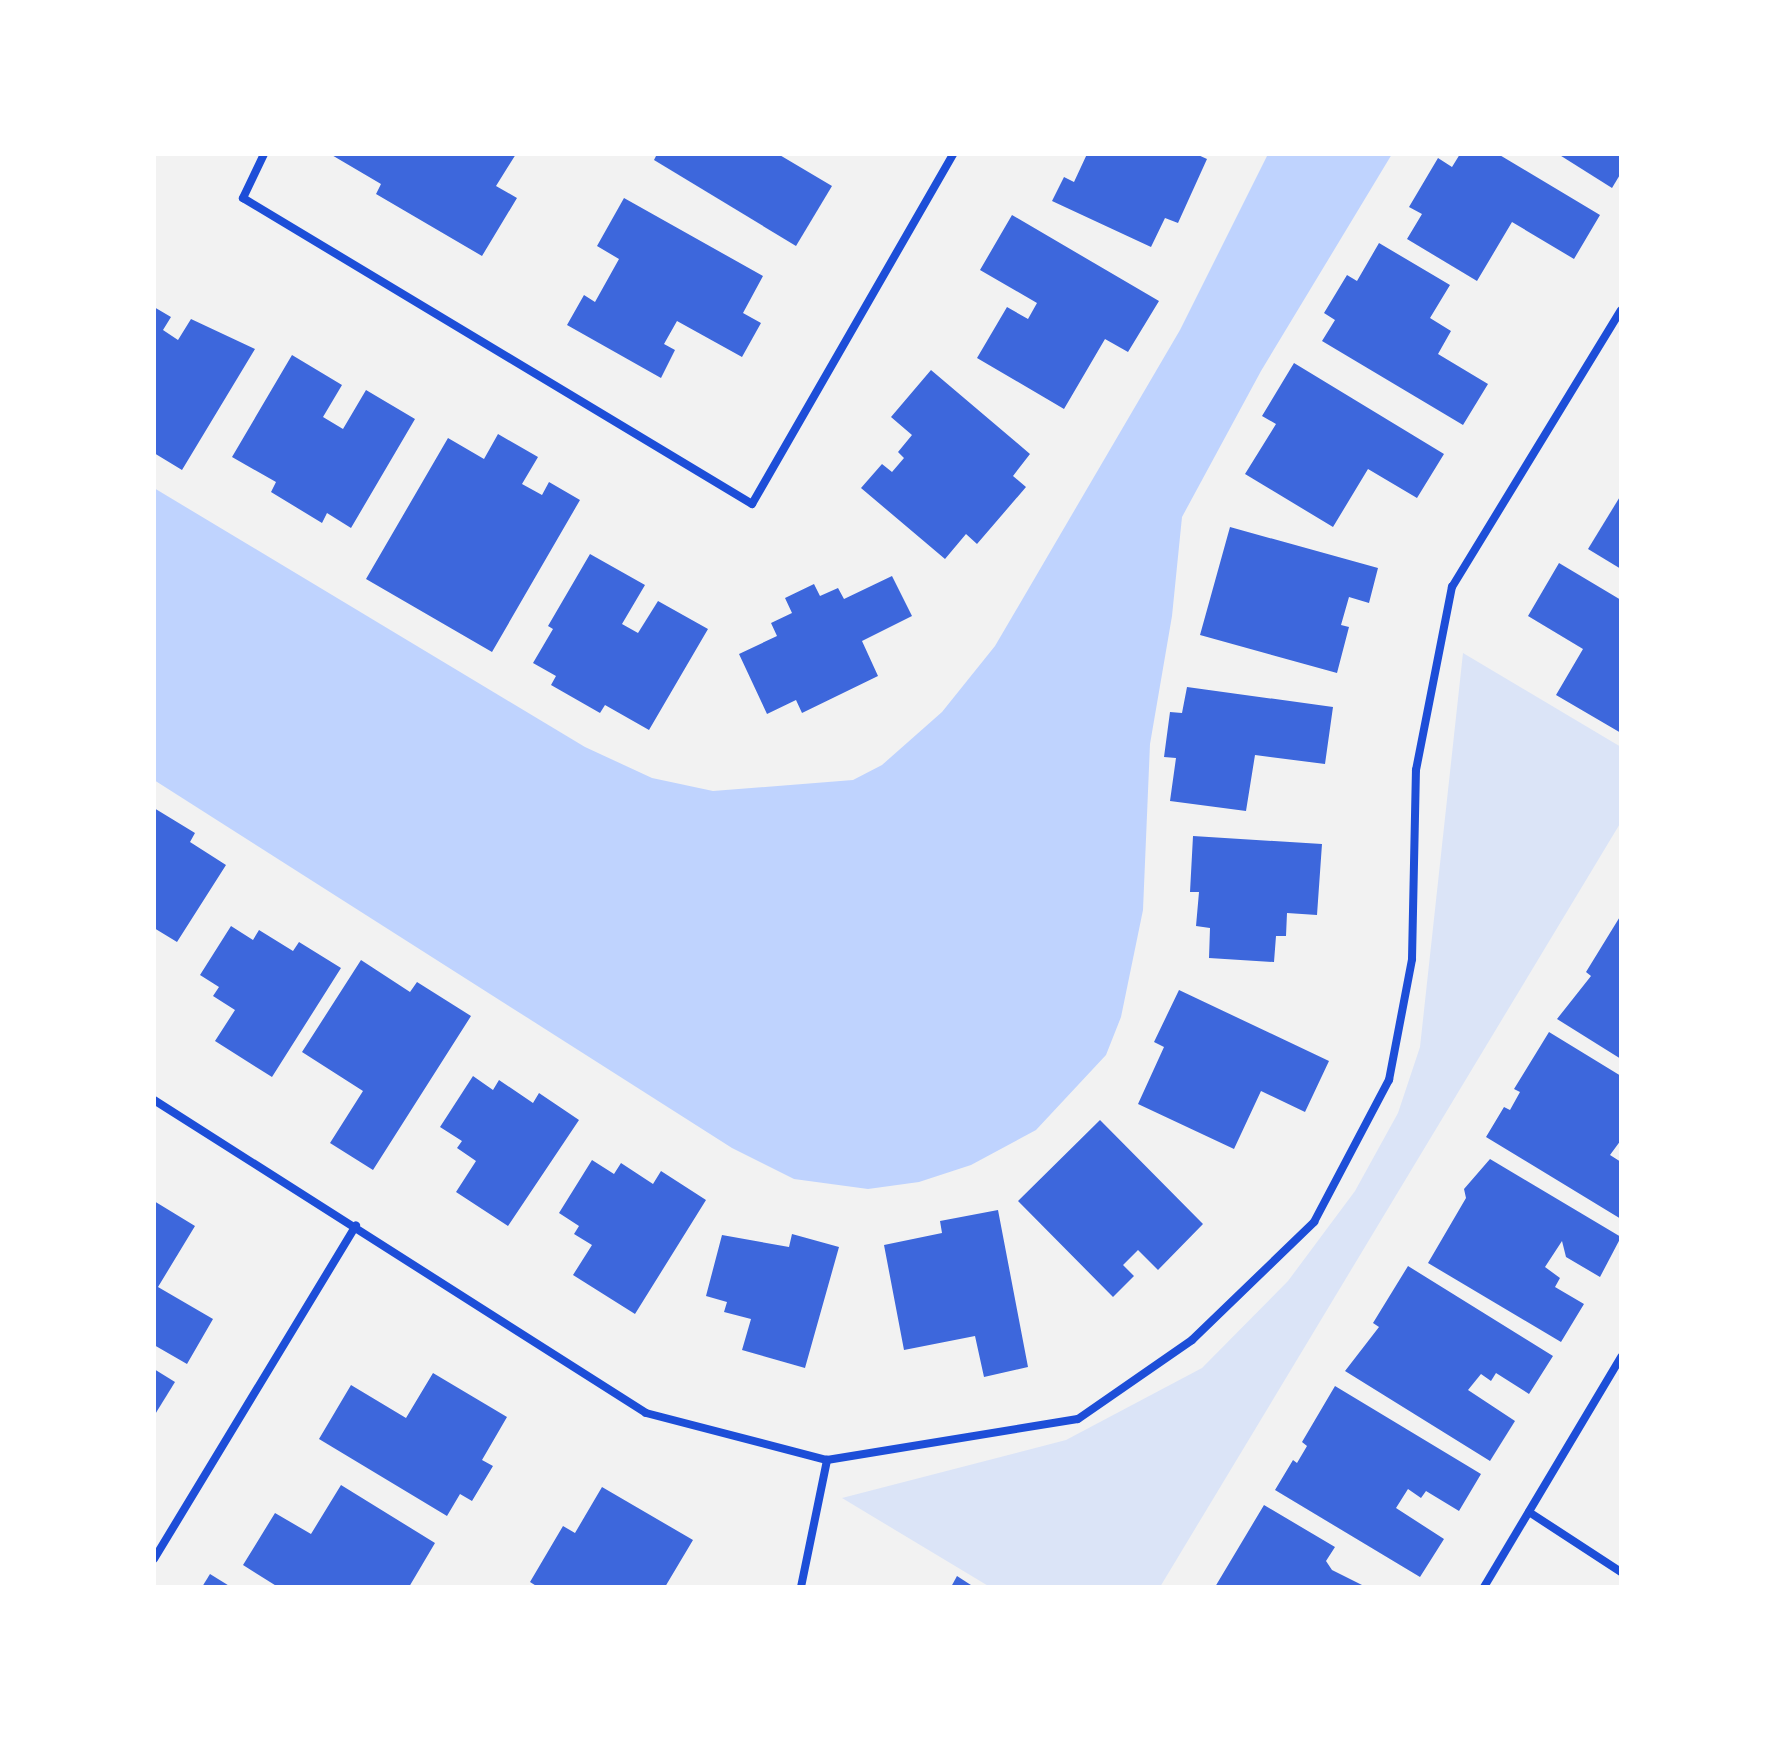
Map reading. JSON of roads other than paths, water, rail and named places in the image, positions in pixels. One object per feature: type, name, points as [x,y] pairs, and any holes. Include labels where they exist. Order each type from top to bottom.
[{"type":"street","points":[[264,154],[243,198],[752,504],[953,154]]},
{"type":"street","points":[[154,1100],[356,1225],[646,1413],[827,1460],[1078,1419],[1192,1340],[1314,1222],[1389,1080],[1412,959],[1416,770],[1452,587],[1621,310]]},
{"type":"street","points":[[154,1559],[356,1225]]},
{"type":"street","points":[[1484,1587],[1621,1357]]},
{"type":"street","points":[[801,1587],[827,1460]]},
{"type":"street","points":[[1529,1512],[1621,1572]]},
{"type":"water","points":[[1268,154],[1392,154],[1261,371],[1182,517],[1172,616],[1150,744],[1143,910],[1121,1017],[1106,1055],[1036,1130],[971,1165],[919,1182],[868,1189],[794,1179],[732,1148],[154,780],[154,488],[585,747],[652,778],[713,791],[853,780],[882,765],[942,712],[995,646],[1180,330]]}]
